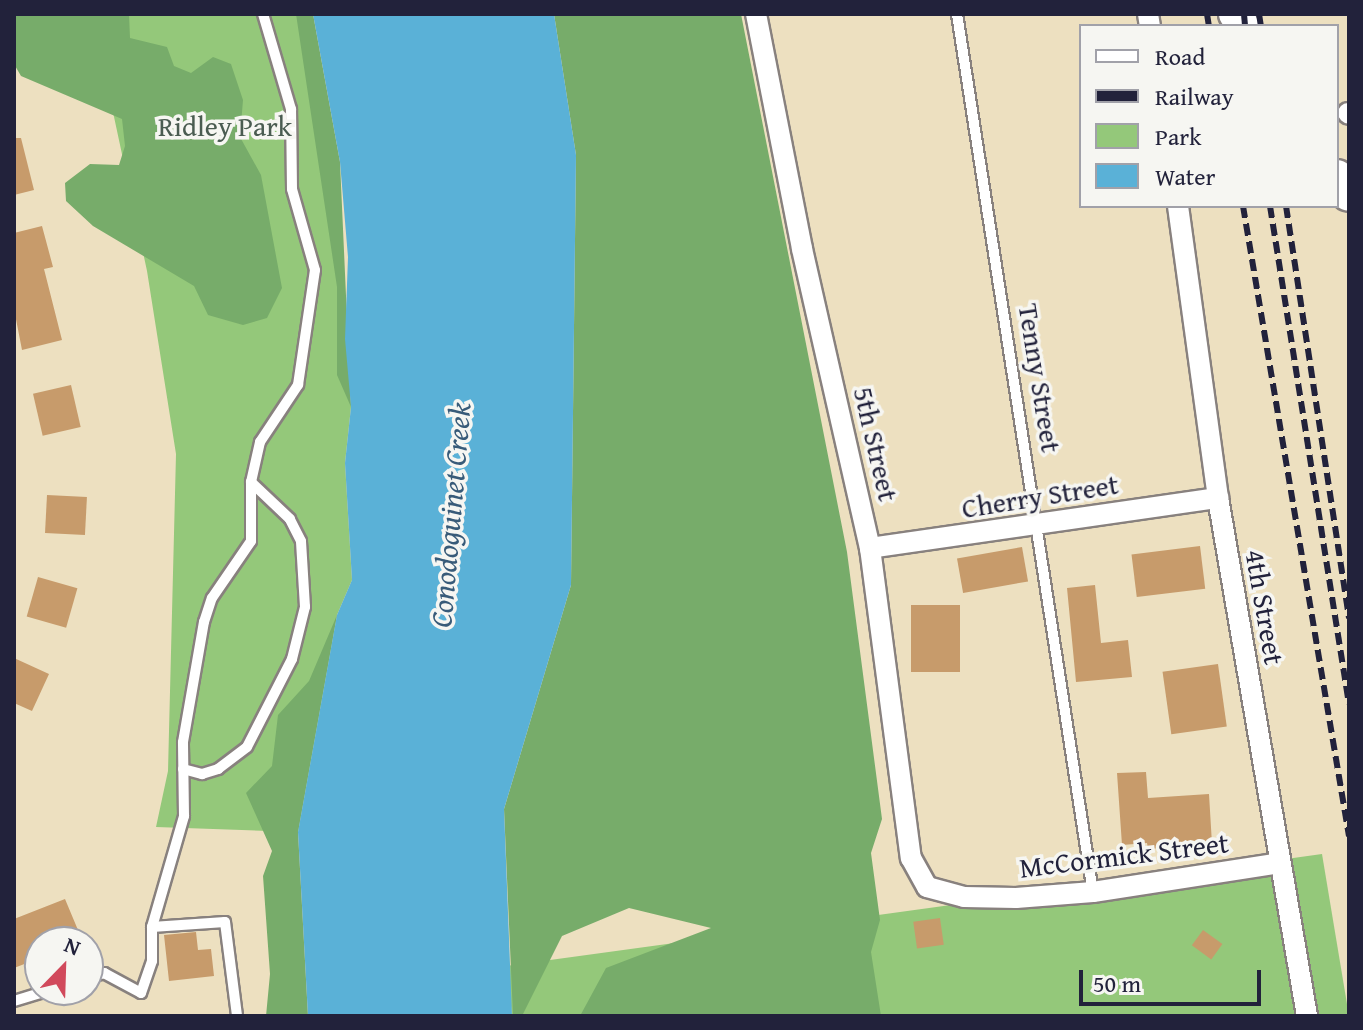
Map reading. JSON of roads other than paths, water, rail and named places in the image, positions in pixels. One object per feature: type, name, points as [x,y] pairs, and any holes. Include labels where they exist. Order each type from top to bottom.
[{"type":"street","name":"5th Street","points":[[756,14],[802,249],[870,548],[911,858],[927,887]]},
{"type":"street","name":"4th Street","points":[[1178,208],[1218,498],[1307,1016]]},
{"type":"street","name":"Cherry Street","points":[[870,548],[1039,527],[1218,498]]},
{"type":"street","name":"McCormick Street","points":[[927,887],[964,897],[1093,892],[1280,863]]},
{"type":"lane","points":[[104,973],[141,993],[152,961],[152,927],[176,855],[184,816],[183,742],[204,622],[212,598],[251,541],[251,482],[260,442],[298,385],[315,270],[292,189],[291,109],[263,14]]},
{"type":"lane","name":"Tenny Street","points":[[957,14],[1039,527],[1093,892]]},
{"type":"lane","points":[[183,769],[202,774],[218,769],[247,747],[301,635],[307,568],[301,541],[290,519],[251,482]]},
{"type":"lane","points":[[152,927],[225,922],[237,1016]]},
{"type":"water","name":"Conodoguinet Creek","points":[[313,14],[554,14],[576,155],[571,585],[504,809],[512,1016],[308,1016],[298,832],[337,615],[352,580],[345,463],[351,407],[345,339],[348,257],[340,162]]},
{"type":"railway","points":[[1207,14],[1209,24]]},
{"type":"railway","points":[[1244,14],[1245,24]]},
{"type":"railway","points":[[1259,14],[1261,24]]},
{"type":"railway","points":[[1243,208],[1349,836]]},
{"type":"railway","points":[[1270,208],[1349,704]]},
{"type":"railway","points":[[1286,208],[1349,618]]},
{"type":"park label","name":"Ridley Park","points":[[225,126]]}]
